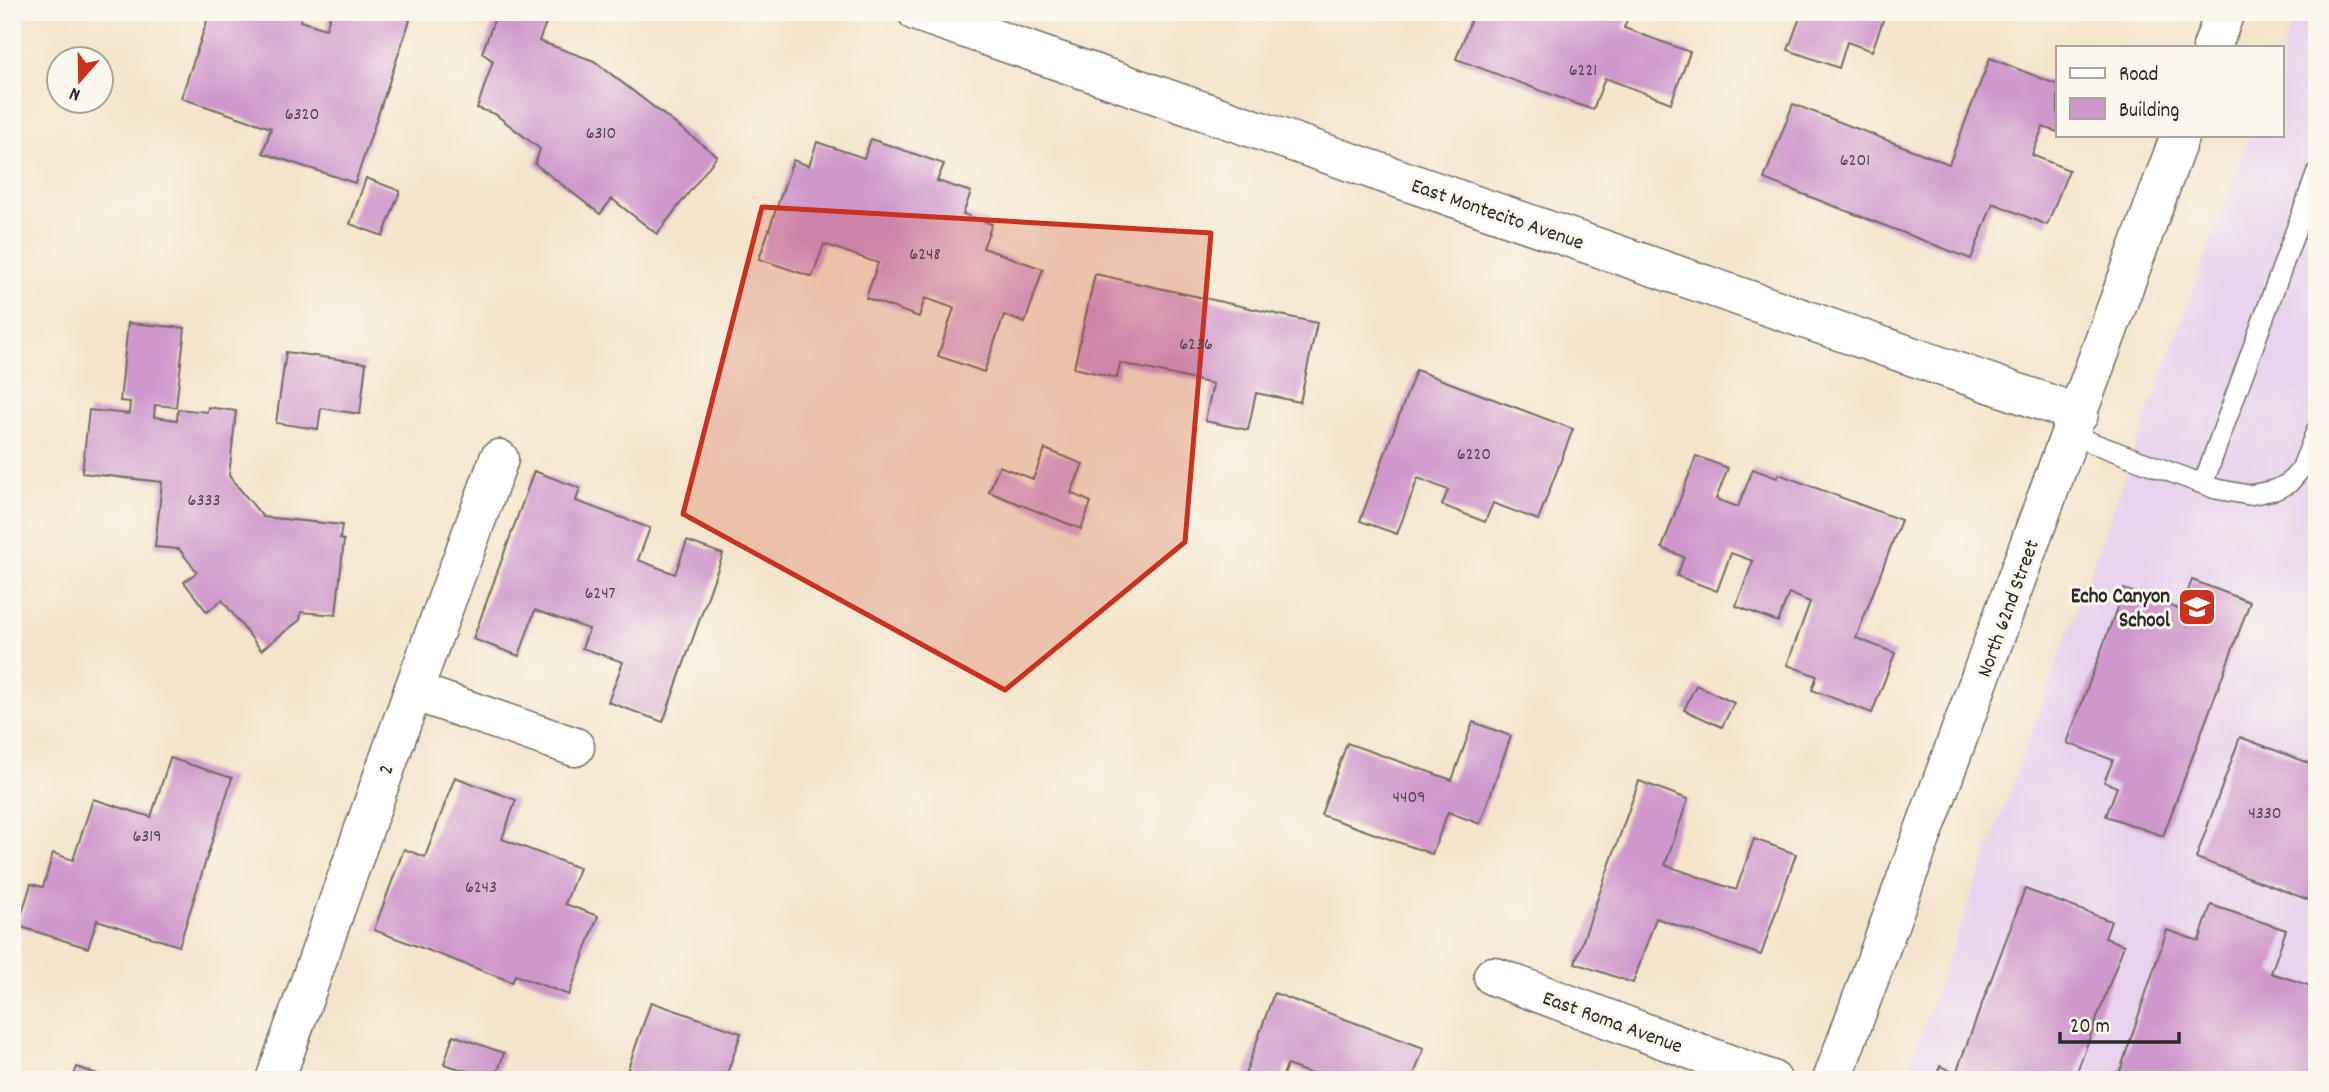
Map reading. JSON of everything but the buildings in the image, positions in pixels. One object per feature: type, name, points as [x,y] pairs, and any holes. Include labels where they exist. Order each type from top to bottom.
[{"type":"street","name":"East Montecito Avenue","points":[[917,12],[2075,425]]},
{"type":"street","points":[[2212,46],[2225,12]]},
{"type":"street","name":"North 62nd Street","points":[[1832,1080],[2180,136]]},
{"type":"street","name":"2","points":[[275,1080],[413,691],[499,459]]},
{"type":"street","points":[[413,691],[575,747]]},
{"type":"street","name":"East Roma Avenue","points":[[1493,976],[1772,1080]]},
{"type":"lane","points":[[2203,484],[2317,172]]},
{"type":"lane","points":[[2075,425],[2203,484],[2235,494],[2249,495],[2289,484],[2301,469],[2317,429]]},
{"type":"highlighted area","points":[[762,207],[1211,233],[1185,542],[1005,690],[683,514]]},
{"type":"shaded area","name":"Echo Canyon School","points":[[2295,12],[2317,12],[2317,1080],[1904,1080],[2250,136],[2284,136],[2283,46]]},
{"type":"place","name":"Echo Canyon School","points":[[2197,607]]}]
